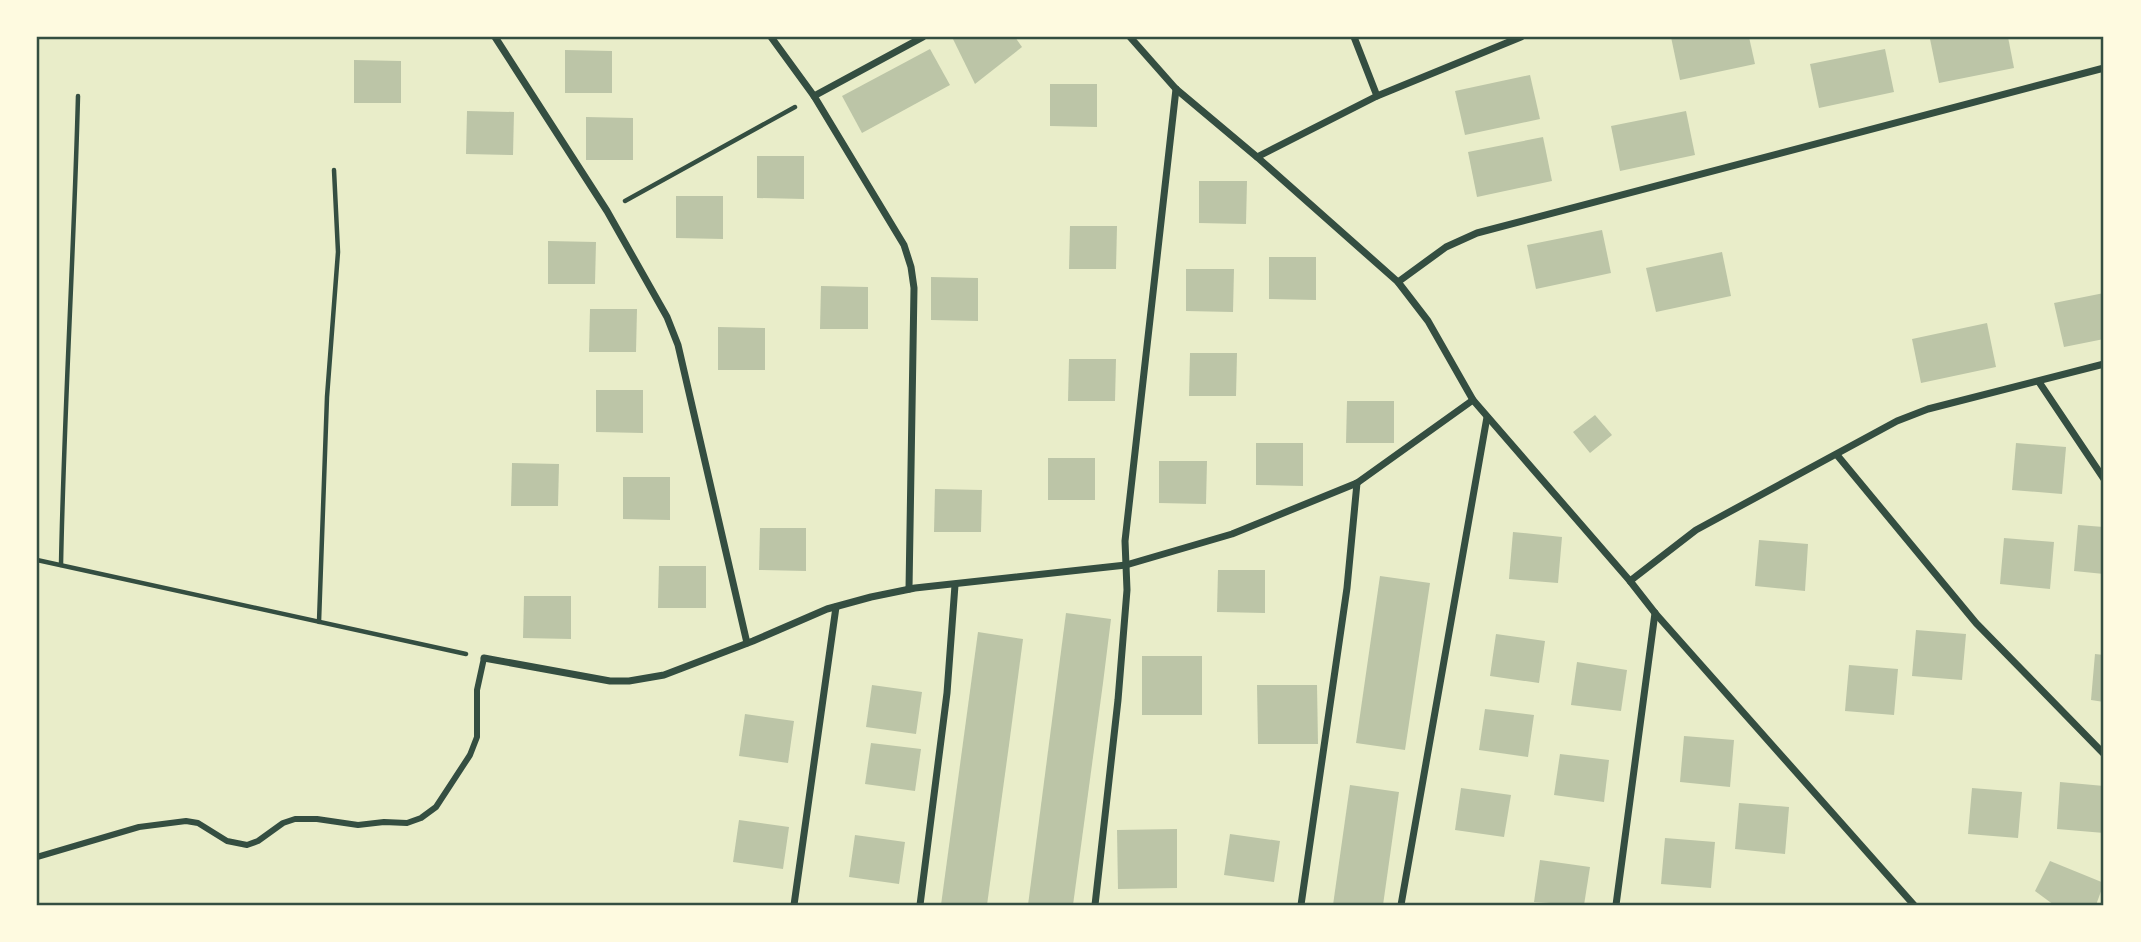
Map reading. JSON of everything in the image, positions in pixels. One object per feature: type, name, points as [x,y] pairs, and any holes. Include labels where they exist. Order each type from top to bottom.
[{"type":"street","points":[[495,37],[607,211],[667,317],[678,345],[747,643]]},
{"type":"street","points":[[771,37],[814,96],[904,245],[911,267],[914,288],[909,589]]},
{"type":"street","points":[[814,96],[923,37]]},
{"type":"street","points":[[1130,37],[1176,89],[1398,282],[1428,321],[1473,400],[1487,417],[1655,613],[1914,905]]},
{"type":"street","points":[[1354,37],[1377,96]]},
{"type":"street","points":[[1257,157],[1377,96],[1521,37]]},
{"type":"street","points":[[1398,282],[1446,247],[1477,233],[2104,68]]},
{"type":"street","points":[[1095,905],[1118,700],[1127,590],[1125,541],[1176,89]]},
{"type":"street","points":[[1630,581],[1696,530],[1897,421],[1918,413],[2104,364]]},
{"type":"street","points":[[2039,382],[2104,479]]},
{"type":"street","points":[[37,857],[139,827],[186,821],[198,823],[227,841],[247,845],[258,841],[283,823],[295,819],[358,825],[384,821],[407,823],[421,818],[436,807],[470,755],[477,737],[477,690],[484,658],[568,675],[629,681],[664,675],[836,607],[909,589],[1126,565],[1232,534],[1357,483],[1473,400]]},
{"type":"street","points":[[1401,905],[1487,417]]},
{"type":"street","points":[[1837,455],[1976,623],[2104,754]]},
{"type":"street","points":[[1301,905],[1347,588],[1357,483]]},
{"type":"street","points":[[920,905],[947,693],[955,585]]},
{"type":"street","points":[[794,905],[836,607]]},
{"type":"street","points":[[1616,905],[1655,613]]},
{"type":"path","points":[[61,565],[78,96]]},
{"type":"path","points":[[607,211],[814,96]]},
{"type":"path","points":[[320,622],[327,397],[338,252],[334,170]]},
{"type":"path","points":[[37,560],[484,658]]},
{"type":"building","points":[[952,37],[1015,37],[1022,47],[975,84]]},
{"type":"building","points":[[1671,37],[1749,37],[1755,64],[1680,80]]},
{"type":"building","points":[[2008,37],[2014,68],[1939,83],[1930,39]]},
{"type":"building","points":[[930,49],[950,85],[862,133],[842,96]]},
{"type":"building","points":[[1885,49],[1894,92],[1819,108],[1810,64]]},
{"type":"building","points":[[565,50],[612,51],[612,93],[565,93]]},
{"type":"building","points":[[354,60],[401,61],[401,103],[354,103]]},
{"type":"building","points":[[1530,75],[1540,119],[1465,135],[1455,91]]},
{"type":"building","points":[[1050,84],[1097,84],[1097,127],[1050,126]]},
{"type":"building","points":[[467,111],[514,112],[513,155],[466,154]]},
{"type":"building","points":[[1686,111],[1695,155],[1620,171],[1611,126]]},
{"type":"building","points":[[586,117],[633,118],[633,160],[586,160]]},
{"type":"building","points":[[1543,137],[1552,181],[1477,197],[1468,152]]},
{"type":"building","points":[[757,156],[804,156],[804,199],[757,198]]},
{"type":"building","points":[[1199,181],[1247,181],[1246,224],[1199,223]]},
{"type":"building","points":[[676,196],[723,196],[723,239],[676,238]]},
{"type":"building","points":[[1070,226],[1117,226],[1116,269],[1069,269]]},
{"type":"building","points":[[1602,230],[1611,273],[1536,289],[1527,245]]},
{"type":"building","points":[[548,241],[596,242],[595,284],[548,284]]},
{"type":"building","points":[[1722,252],[1731,296],[1656,312],[1646,268]]},
{"type":"building","points":[[1269,257],[1316,257],[1316,300],[1269,299]]},
{"type":"building","points":[[1186,269],[1234,269],[1233,312],[1186,311]]},
{"type":"building","points":[[931,277],[978,278],[978,321],[931,320]]},
{"type":"building","points":[[821,286],[868,287],[868,329],[820,329]]},
{"type":"building","points":[[2104,293],[2104,339],[2064,347],[2054,303]]},
{"type":"building","points":[[590,309],[637,309],[636,352],[589,352]]},
{"type":"building","points":[[1987,323],[1996,367],[1921,383],[1912,339]]},
{"type":"building","points":[[718,327],[765,328],[765,370],[718,370]]},
{"type":"building","points":[[1190,353],[1237,353],[1236,396],[1189,396]]},
{"type":"building","points":[[1069,359],[1116,359],[1115,401],[1068,401]]},
{"type":"building","points":[[596,390],[643,390],[643,433],[596,432]]},
{"type":"building","points":[[1347,401],[1394,401],[1394,443],[1346,443]]},
{"type":"building","points":[[1595,415],[1612,435],[1590,453],[1573,432]]},
{"type":"building","points":[[1256,443],[1303,443],[1303,486],[1256,485]]},
{"type":"building","points":[[2016,443],[2066,447],[2062,494],[2012,490]]},
{"type":"building","points":[[1048,458],[1095,458],[1095,500],[1048,500]]},
{"type":"building","points":[[1159,461],[1207,461],[1206,504],[1159,503]]},
{"type":"building","points":[[512,463],[559,464],[558,506],[511,506]]},
{"type":"building","points":[[623,477],[670,477],[670,520],[623,519]]},
{"type":"building","points":[[935,489],[982,490],[981,532],[934,532]]},
{"type":"building","points":[[2078,525],[2104,527],[2104,574],[2074,571]]},
{"type":"building","points":[[760,528],[806,528],[806,571],[759,570]]},
{"type":"building","points":[[1513,532],[1562,537],[1558,583],[1509,579]]},
{"type":"building","points":[[2004,538],[2054,542],[2050,589],[2000,584]]},
{"type":"building","points":[[1759,540],[1808,544],[1805,591],[1755,586]]},
{"type":"building","points":[[659,566],[706,566],[706,608],[658,608]]},
{"type":"building","points":[[1218,570],[1265,570],[1265,613],[1217,612]]},
{"type":"building","points":[[1380,576],[1430,583],[1405,750],[1356,743]]},
{"type":"building","points":[[524,596],[571,596],[571,639],[523,638]]},
{"type":"building","points":[[1066,613],[1111,619],[1103,683],[1073,905],[1028,905]]},
{"type":"building","points":[[1916,630],[1966,634],[1962,680],[1912,676]]},
{"type":"building","points":[[978,632],[1023,639],[1009,745],[987,905],[941,905]]},
{"type":"building","points":[[1496,634],[1545,641],[1539,683],[1490,676]]},
{"type":"building","points":[[2095,654],[2104,655],[2104,702],[2091,700]]},
{"type":"building","points":[[1142,656],[1202,656],[1202,715],[1142,715]]},
{"type":"building","points":[[1577,662],[1627,670],[1621,711],[1571,705]]},
{"type":"building","points":[[1849,665],[1898,669],[1894,715],[1845,711]]},
{"type":"building","points":[[872,685],[922,692],[916,734],[866,727]]},
{"type":"building","points":[[1257,685],[1317,685],[1318,744],[1258,744]]},
{"type":"building","points":[[1485,709],[1534,715],[1528,757],[1479,750]]},
{"type":"building","points":[[745,714],[794,721],[788,763],[739,756]]},
{"type":"building","points":[[1684,736],[1734,740],[1730,787],[1680,782]]},
{"type":"building","points":[[871,743],[921,749],[915,791],[865,784]]},
{"type":"building","points":[[1560,754],[1609,760],[1604,802],[1554,795]]},
{"type":"building","points":[[2060,782],[2104,786],[2104,833],[2057,829]]},
{"type":"building","points":[[1350,785],[1399,792],[1383,905],[1333,905]]},
{"type":"building","points":[[1461,788],[1511,795],[1504,837],[1455,830]]},
{"type":"building","points":[[1972,788],[2022,792],[2018,838],[1968,834]]},
{"type":"building","points":[[1739,803],[1789,807],[1785,854],[1735,849]]},
{"type":"building","points":[[739,820],[789,827],[783,869],[733,862]]},
{"type":"building","points":[[1177,829],[1177,888],[1118,889],[1117,830]]},
{"type":"building","points":[[1230,834],[1280,841],[1274,882],[1224,875]]},
{"type":"building","points":[[855,835],[905,842],[899,884],[849,877]]},
{"type":"building","points":[[1665,838],[1715,842],[1711,888],[1661,884]]},
{"type":"building","points":[[1540,860],[1590,867],[1584,905],[1534,902]]},
{"type":"building","points":[[2050,861],[2104,883],[2096,905],[2054,905],[2035,891]]}]
